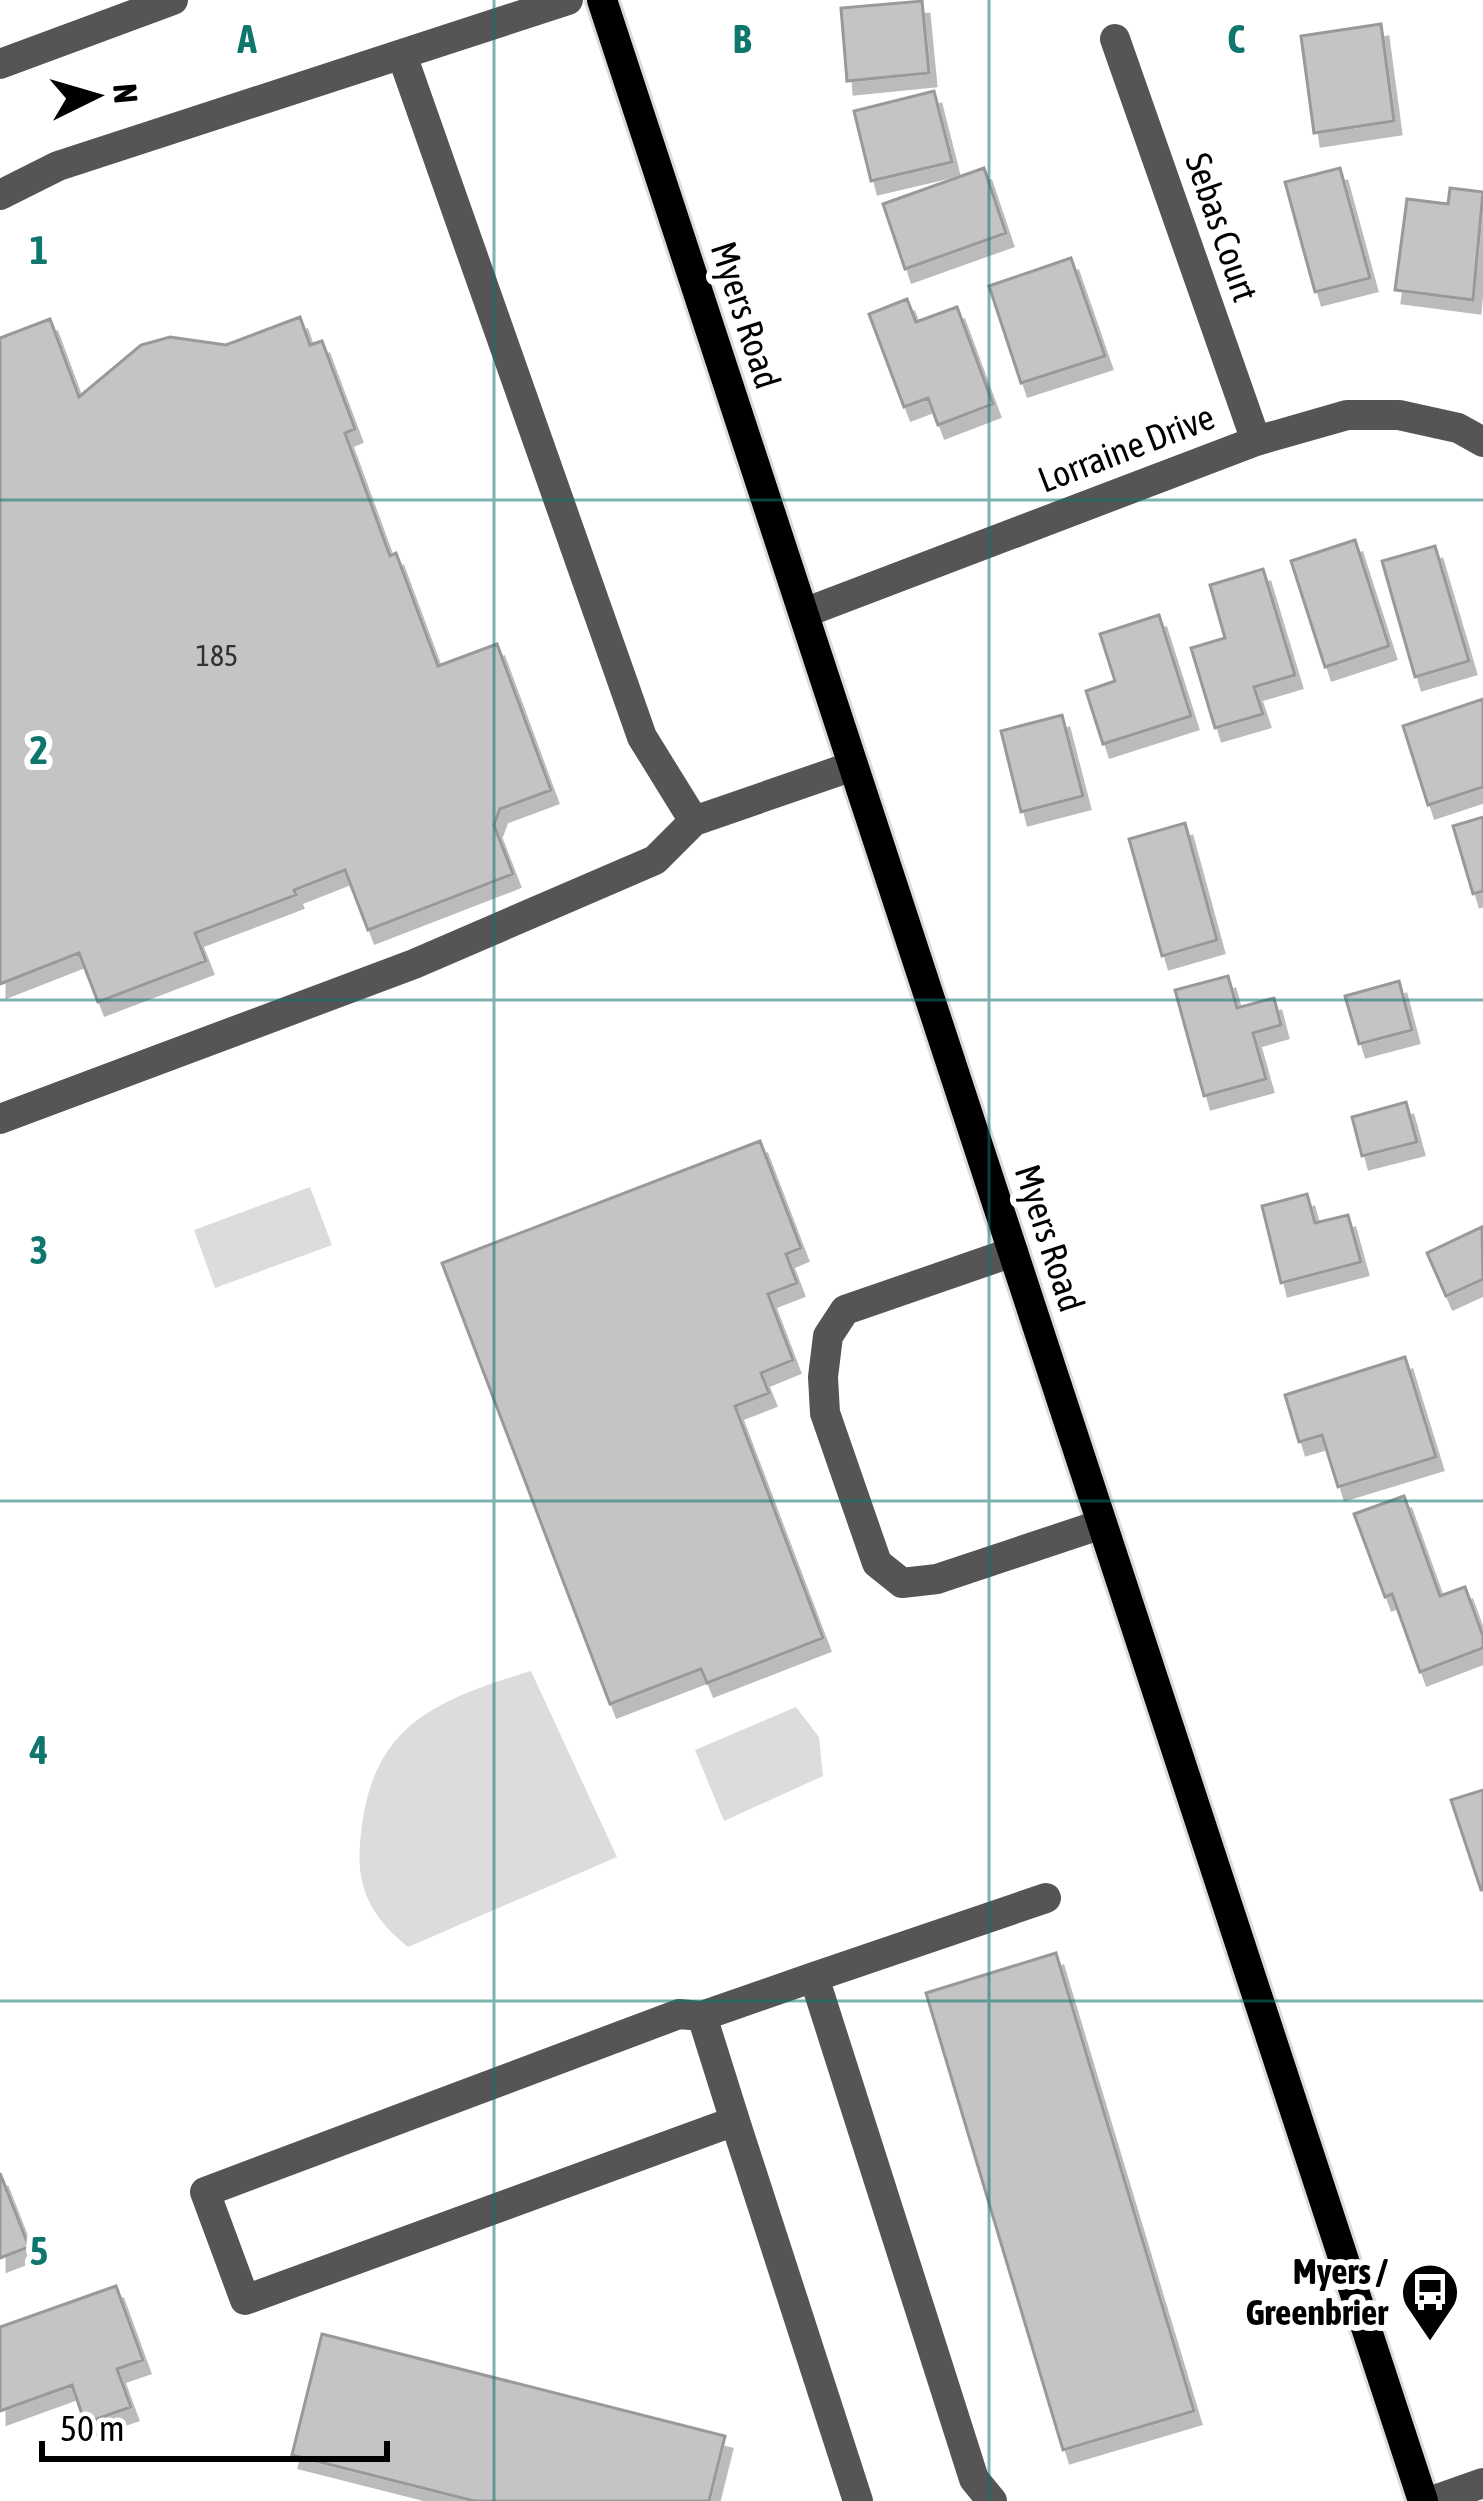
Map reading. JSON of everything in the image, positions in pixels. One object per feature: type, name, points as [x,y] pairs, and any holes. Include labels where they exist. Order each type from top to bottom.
[{"type":"main road","name":"Myers Road","points":[[602,0],[1427,2501]]},
{"type":"street","points":[[0,64],[173,0]]},
{"type":"street","points":[[0,195],[58,166],[568,0]]},
{"type":"street","name":"Sebas Court","points":[[1115,39],[1256,441]]},
{"type":"street","points":[[402,55],[641,737],[694,821]]},
{"type":"street","name":"Lorraine Drive","points":[[804,614],[1256,441],[1347,415],[1399,416],[1458,428],[1483,442]]},
{"type":"street","points":[[0,1119],[436,955],[655,860],[694,821],[853,766]]},
{"type":"street","points":[[1013,1252],[845,1310],[827,1336],[825,1413],[877,1563],[902,1583],[937,1579],[1102,1524]]},
{"type":"street","points":[[735,2120],[245,2300],[205,2192],[679,2014],[702,2016],[1046,1898]]},
{"type":"street","points":[[814,1977],[974,2479],[992,2501]]},
{"type":"street","points":[[702,2016],[858,2501]]},
{"type":"street","points":[[1427,2501],[1483,2483]]},
{"type":"shaded area","points":[[310,1187],[332,1245],[215,1288],[194,1230]]},
{"type":"shaded area","points":[[531,1671],[617,1857],[408,1947],[377,1915],[361,1876],[365,1805],[376,1773],[410,1726],[434,1709]]},
{"type":"shaded area","points":[[796,1707],[819,1737],[823,1776],[724,1821],[695,1750]]},
{"type":"building","points":[[922,1],[929,73],[847,81],[841,8]]},
{"type":"building","points":[[1381,24],[1394,121],[1314,133],[1301,36]]},
{"type":"building","points":[[934,91],[952,162],[871,181],[854,111]]},
{"type":"building","points":[[984,168],[1006,233],[905,269],[883,204]]},
{"type":"building","points":[[1340,168],[1370,278],[1315,292],[1285,182]]},
{"type":"building","points":[[1450,188],[1483,192],[1473,300],[1395,290],[1407,199],[1448,204]]},
{"type":"building","points":[[1071,258],[1105,356],[1021,383],[989,286]]},
{"type":"building","points":[[907,299],[916,322],[957,307],[993,404],[938,425],[928,398],[904,407],[869,314]]},
{"type":"building","points":[[300,317],[310,345],[322,341],[355,429],[345,433],[390,556],[396,553],[438,666],[497,644],[551,790],[500,809],[494,825],[513,874],[368,930],[345,870],[294,890],[296,895],[195,933],[206,961],[98,1002],[79,953],[0,984],[0,338],[50,319],[79,397],[141,345],[170,337],[226,345]]},
{"type":"building","points":[[1355,540],[1389,646],[1325,667],[1291,561]]},
{"type":"building","points":[[1435,546],[1469,661],[1415,677],[1382,561]]},
{"type":"building","points":[[1263,569],[1295,675],[1254,687],[1263,714],[1215,728],[1191,648],[1225,638],[1210,585]]},
{"type":"building","points":[[1159,615],[1191,716],[1103,744],[1086,691],[1115,681],[1100,634]]},
{"type":"building","points":[[1483,699],[1483,787],[1428,805],[1403,726]]},
{"type":"building","points":[[1062,715],[1083,796],[1021,812],[1001,731]]},
{"type":"building","points":[[1483,817],[1483,891],[1473,894],[1453,826]]},
{"type":"building","points":[[1185,823],[1217,940],[1162,956],[1129,839]]},
{"type":"building","points":[[1228,976],[1237,1008],[1274,998],[1281,1025],[1253,1033],[1266,1079],[1204,1096],[1175,990]]},
{"type":"building","points":[[1399,981],[1412,1030],[1359,1044],[1345,996]]},
{"type":"building","points":[[1406,1102],[1417,1142],[1362,1156],[1352,1117]]},
{"type":"building","points":[[760,1141],[801,1248],[786,1254],[797,1283],[768,1294],[793,1360],[761,1373],[769,1393],[735,1406],[823,1638],[707,1683],[701,1669],[610,1704],[442,1263]]},
{"type":"building","points":[[1307,1194],[1315,1223],[1348,1215],[1361,1262],[1281,1283],[1262,1206]]},
{"type":"building","points":[[1482,1227],[1483,1279],[1446,1296],[1427,1253]]},
{"type":"building","points":[[1405,1357],[1436,1457],[1338,1487],[1322,1435],[1299,1442],[1285,1395]]},
{"type":"building","points":[[1404,1496],[1440,1596],[1465,1587],[1483,1636],[1483,1648],[1420,1672],[1392,1594],[1385,1597],[1354,1514]]},
{"type":"building","points":[[1483,1790],[1483,1890],[1481,1890],[1451,1800]]},
{"type":"building","points":[[1056,1953],[1194,2411],[1063,2450],[926,1993]]},
{"type":"building","points":[[0,2173],[29,2247],[0,2258]]},
{"type":"building","points":[[116,2286],[143,2360],[117,2369],[131,2407],[85,2423],[72,2385],[0,2411],[0,2327]]},
{"type":"building","points":[[322,2334],[725,2436],[709,2501],[474,2501],[292,2455]]},
{"type":"place","name":"Myers / Greenbrier","points":[[1430,2343]]}]
